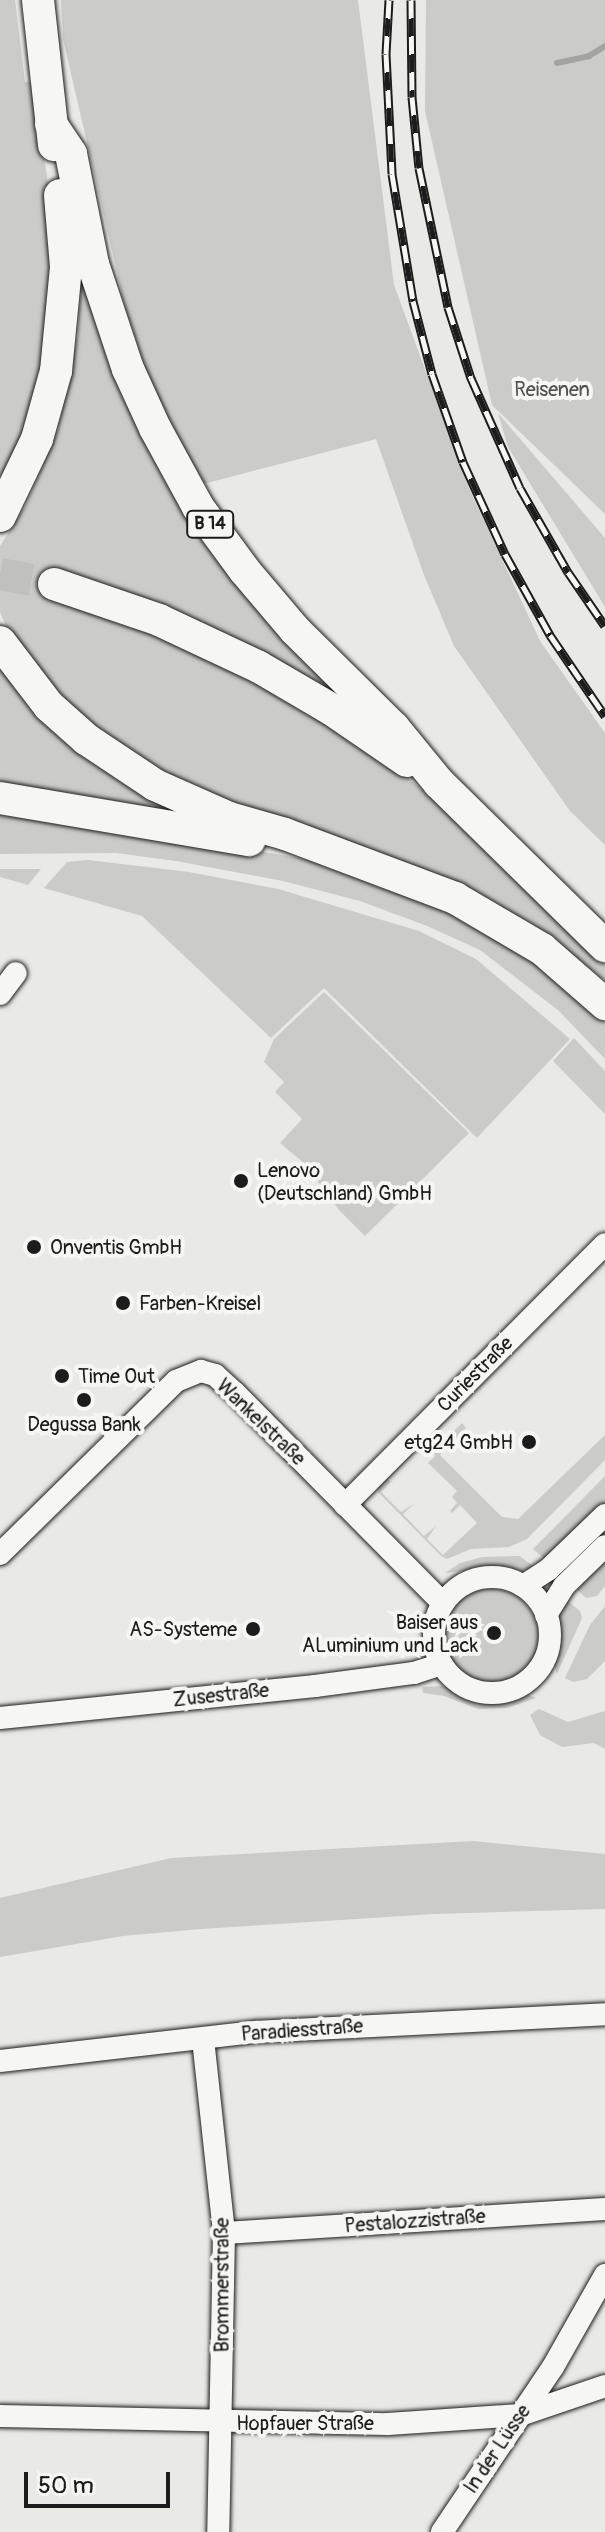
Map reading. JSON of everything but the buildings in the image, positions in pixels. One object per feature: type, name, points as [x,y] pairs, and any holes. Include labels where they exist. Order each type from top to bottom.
[{"type":"highway","name":"B 14","points":[[0,516],[37,439],[62,336],[64,229],[38,0]]},
{"type":"highway","name":"B 14","points":[[51,124],[71,154],[93,264],[128,369],[155,428],[198,507],[245,571],[295,630],[394,728],[439,783],[605,946]]},
{"type":"highway","name":"B 14","points":[[54,584],[170,625],[259,667],[331,709],[439,783]]},
{"type":"highway","points":[[2,645],[49,706],[128,769],[205,809],[428,886],[483,913],[542,949],[605,1004]]},
{"type":"highway","points":[[0,798],[342,857]]},
{"type":"street","points":[[0,994],[16,973]]},
{"type":"street","name":"Curiestraße","points":[[345,1505],[605,1244]]},
{"type":"street","name":"Wankelstraße","points":[[0,1554],[176,1381],[201,1371],[215,1375],[235,1393],[443,1603]]},
{"type":"street","points":[[523,1586],[548,1570],[605,1515]]},
{"type":"street","points":[[546,1615],[564,1586],[605,1546]]},
{"type":"street","points":[[497,1578],[523,1586],[537,1599],[546,1615],[550,1632],[542,1664],[517,1687],[483,1692],[459,1682],[441,1664],[434,1633],[443,1603],[471,1581],[497,1578]]},
{"type":"street","name":"Zusestraße","points":[[0,1718],[315,1686],[414,1673],[441,1664]]},
{"type":"street","name":"Paradiesstraße","points":[[0,2061],[203,2039],[437,2021],[605,2014]]},
{"type":"street","name":"Brommerstraße","points":[[203,2039],[224,2233],[218,2532]]},
{"type":"street","name":"Pestalozzistraße","points":[[224,2233],[605,2209]]},
{"type":"street","name":"In der Lüsse","points":[[442,2532],[553,2367],[605,2275]]},
{"type":"street","points":[[553,2367],[583,2393]]},
{"type":"street","name":"Hopfauer Straße","points":[[1,2411],[221,2423],[388,2424],[520,2415],[605,2386]]},
{"type":"green space","points":[[0,0],[15,0],[25,82],[31,82],[43,150],[50,197],[52,314],[32,414],[0,487]]},
{"type":"green space","points":[[61,0],[358,0],[394,285],[468,486],[540,641],[605,733],[605,845],[570,811],[454,646],[424,575],[376,439],[199,485],[152,388],[125,307],[63,39]]},
{"type":"green space","name":"Reisenen","points":[[426,0],[605,0],[605,514],[492,405],[425,111]]},
{"type":"green space","points":[[82,267],[127,398],[376,727],[221,656],[397,769],[448,811],[605,965],[605,980],[526,920],[454,883],[197,797],[94,735],[13,642],[0,612],[0,546],[26,505],[58,429],[78,336]]},
{"type":"green space","points":[[498,413],[605,538],[605,607],[508,447]]},
{"type":"green space","points":[[0,661],[221,822],[0,790]]},
{"type":"green space","points":[[0,806],[299,858],[351,871],[427,897],[537,964],[595,1017],[598,1015],[605,1023],[605,1059],[559,1011],[480,950],[427,926],[360,901],[283,881],[176,861],[116,853],[0,854]]},
{"type":"green space","points":[[88,860],[189,872],[278,889],[419,931],[476,959],[570,1039],[477,1138],[324,988],[271,1038],[142,916],[44,888],[67,862]]},
{"type":"green space","points":[[0,869],[41,869],[28,885],[0,877]]},
{"type":"green space","points":[[324,992],[469,1133],[365,1236],[339,1210],[305,1164],[280,1143],[302,1119],[275,1092],[284,1082],[264,1062],[274,1039]]},
{"type":"green space","points":[[574,1038],[605,1071],[605,1114],[553,1061]]},
{"type":"green space","points":[[462,1423],[466,1428],[440,1455],[502,1517],[518,1519],[605,1435],[605,1460],[527,1539],[509,1547],[471,1549],[447,1559],[378,1492],[378,1487],[387,1478],[391,1482],[381,1492],[401,1512],[414,1504],[403,1514],[424,1536],[436,1526],[427,1539],[443,1555],[477,1523],[460,1505],[452,1513],[450,1511],[457,1503],[452,1497],[457,1491],[428,1463],[435,1456],[433,1452]]},
{"type":"green space","points":[[605,1476],[605,1504],[547,1561],[533,1549]]},
{"type":"green space","points":[[605,1553],[605,1586],[597,1596],[586,1598],[573,1586]]},
{"type":"green space","points":[[520,1556],[535,1568],[520,1571],[497,1567],[445,1573],[460,1563],[482,1557]]},
{"type":"green space","points":[[491,1589],[509,1593],[524,1603],[534,1618],[538,1636],[534,1654],[524,1669],[509,1679],[491,1683],[473,1679],[458,1669],[448,1654],[444,1636],[448,1618],[458,1603],[473,1593]]},
{"type":"green space","points":[[564,1598],[580,1611],[582,1618],[557,1674],[553,1661],[559,1639],[558,1610]]},
{"type":"green space","points":[[605,1606],[605,1661],[587,1679],[573,1682],[565,1678],[590,1625]]},
{"type":"green space","points":[[442,1686],[476,1698],[503,1700],[524,1693],[536,1698],[507,1708],[478,1709],[444,1696],[423,1693],[422,1687]]},
{"type":"green space","points":[[539,1709],[568,1722],[605,1711],[605,1749],[594,1743],[562,1747],[540,1735],[530,1715]]},
{"type":"green space","points":[[473,1841],[605,1854],[605,1909],[434,1914],[201,1929],[123,1936],[0,1957],[0,1898],[171,1858]]},
{"type":"waterway","points":[[557,63],[589,56],[605,46]]},
{"type":"tunnel","points":[[0,574],[54,584]]},
{"type":"railway","points":[[389,0],[386,54],[392,174],[413,301],[432,374],[463,462],[505,554],[550,635],[605,716]]},
{"type":"railway","points":[[411,0],[412,97],[419,168],[448,307],[471,378],[520,488],[568,572],[605,626]]},
{"type":"place","name":"Lenovo (Deutschland) GmbH","points":[[241,1181]]},
{"type":"place","name":"Onventis GmbH","points":[[34,1247]]},
{"type":"place","name":"Farben-Kreisel","points":[[123,1303]]},
{"type":"place","name":"Time Out","points":[[62,1376]]},
{"type":"place","name":"Degussa Bank","points":[[84,1400]]},
{"type":"place","name":"etg24 GmbH","points":[[529,1442]]},
{"type":"place","name":"AS-Systeme","points":[[253,1629]]},
{"type":"place","name":"Baiser aus ALuminium und Lack","points":[[494,1633]]}]
